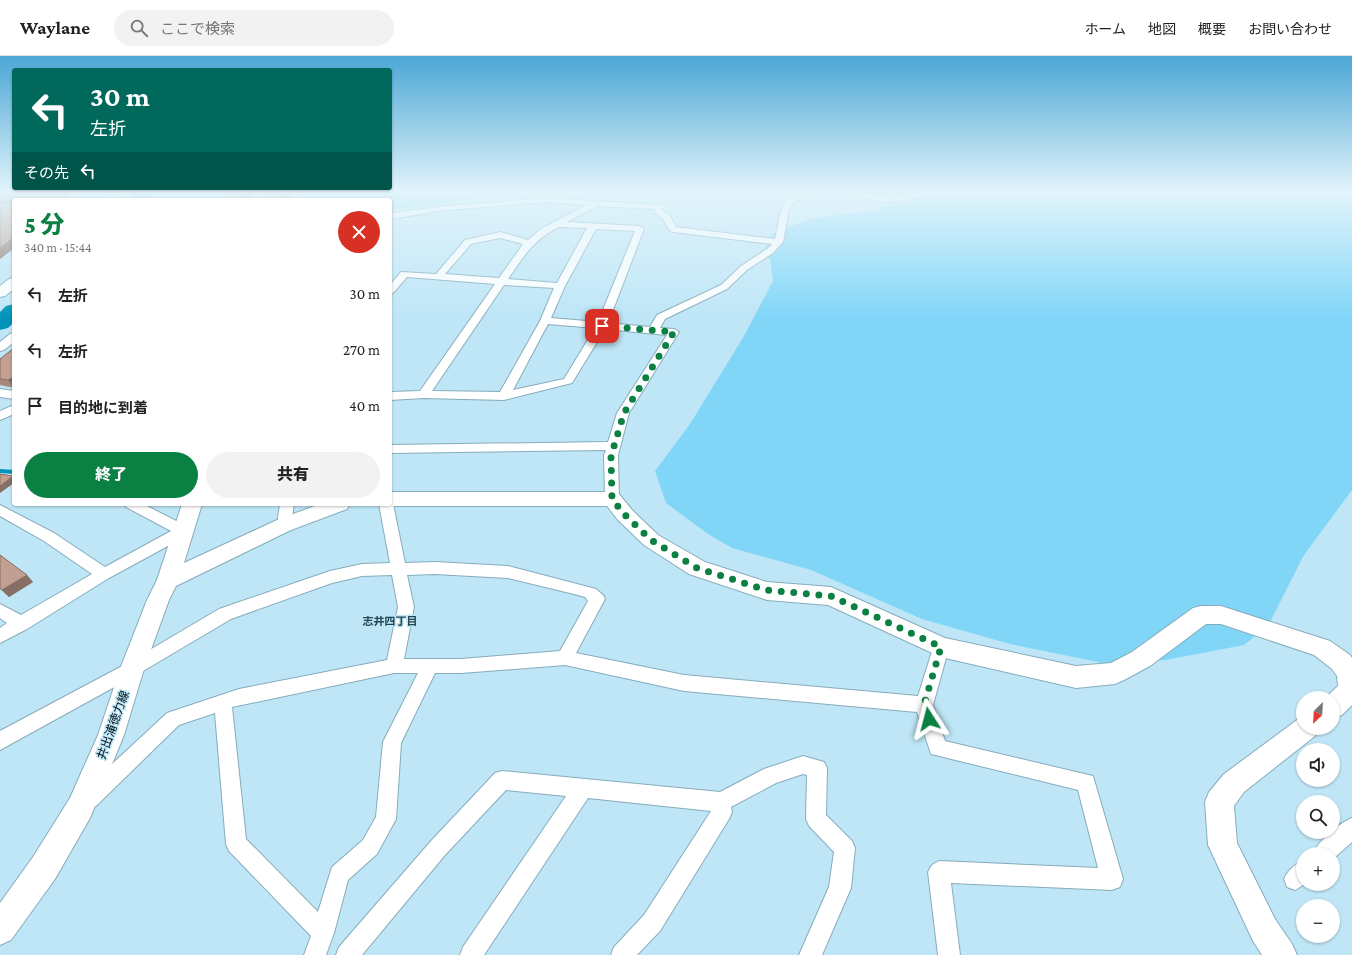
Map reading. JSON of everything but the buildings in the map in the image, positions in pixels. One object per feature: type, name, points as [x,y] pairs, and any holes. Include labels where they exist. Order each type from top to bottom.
[{"type":"street","points":[[424,394],[529,243],[542,233]]},
{"type":"street","points":[[504,396],[545,321],[560,286],[589,233]]},
{"type":"street","points":[[392,396],[424,394],[504,396],[568,381],[602,326],[638,233]]},
{"type":"street","points":[[705,233],[779,242]]},
{"type":"street","points":[[653,330],[661,317],[724,287],[744,268],[770,251],[779,242],[781,233]]},
{"type":"street","points":[[439,276],[468,242],[500,235],[529,243]]},
{"type":"street","points":[[392,289],[404,274],[560,286]]},
{"type":"street","points":[[0,293],[12,284]]},
{"type":"street","points":[[545,321],[674,332],[624,413],[611,456],[612,499],[625,515],[651,540],[697,568],[766,590],[831,596],[941,647],[1076,677],[1115,673],[1141,659],[1200,616],[1221,615],[1322,648],[1341,662],[1349,674],[1351,690],[1340,700]]},
{"type":"street","points":[[0,348],[12,338]]},
{"type":"street","points":[[0,393],[12,395]]},
{"type":"street","points":[[0,416],[12,410]]},
{"type":"street","points":[[392,449],[614,446]]},
{"type":"street","points":[[392,499],[612,499]]},
{"type":"street","points":[[135,506],[182,531]]},
{"type":"street","name":"井出浦徳力線","points":[[0,929],[44,868],[80,808],[111,735],[132,669],[158,600],[168,580],[182,531],[191,506]]},
{"type":"street","points":[[284,525],[287,506]]},
{"type":"street","points":[[168,580],[284,525],[335,506]]},
{"type":"street","points":[[386,506],[406,607],[394,666]]},
{"type":"street","points":[[0,510],[48,538],[104,574]]},
{"type":"street","points":[[0,636],[104,574],[182,531]]},
{"type":"street","points":[[0,741],[132,669],[224,614],[330,577],[362,570],[435,568],[508,572],[590,593],[597,599],[565,658]]},
{"type":"street","points":[[0,610],[21,624]]},
{"type":"street","points":[[941,647],[924,705],[938,748],[1086,783],[1112,878],[940,872],[949,955]]},
{"type":"street","points":[[80,808],[173,719],[239,696],[394,666],[461,666],[565,658],[684,683],[924,705]]},
{"type":"street","points":[[315,955],[323,933],[339,874],[370,847],[386,819],[392,742],[430,666]]},
{"type":"street","points":[[223,702],[236,844],[323,933]]},
{"type":"street","points":[[1282,955],[1264,930],[1224,845],[1219,802],[1234,783],[1297,735]]},
{"type":"street","points":[[347,955],[438,848],[502,780],[721,802],[771,776],[803,765],[817,768],[816,819],[845,848],[840,888],[810,955]]},
{"type":"street","points":[[470,955],[583,788]]},
{"type":"street","points":[[622,955],[652,923],[722,812],[721,802]]},
{"type":"street","points":[[1331,847],[1352,828]]},
{"type":"shaded area","points":[[773,233],[1352,233],[1352,490],[1304,555],[1268,626],[1244,645],[1166,660],[1108,664],[1010,644],[922,619],[811,570],[732,548],[708,534],[666,503],[655,471],[690,424],[744,336],[773,281],[770,260],[765,251],[768,240]]},
{"type":"waterway","points":[[0,323],[12,313]]},
{"type":"waterway","points":[[0,471],[12,472]]},
{"type":"district","name":"志井四丁目","points":[[390,621]]},
{"type":"route","points":[[602,326],[674,332],[624,413],[611,456],[612,499],[625,515],[651,540],[697,568],[766,590],[831,596],[941,647],[924,705],[929,719]]}]
